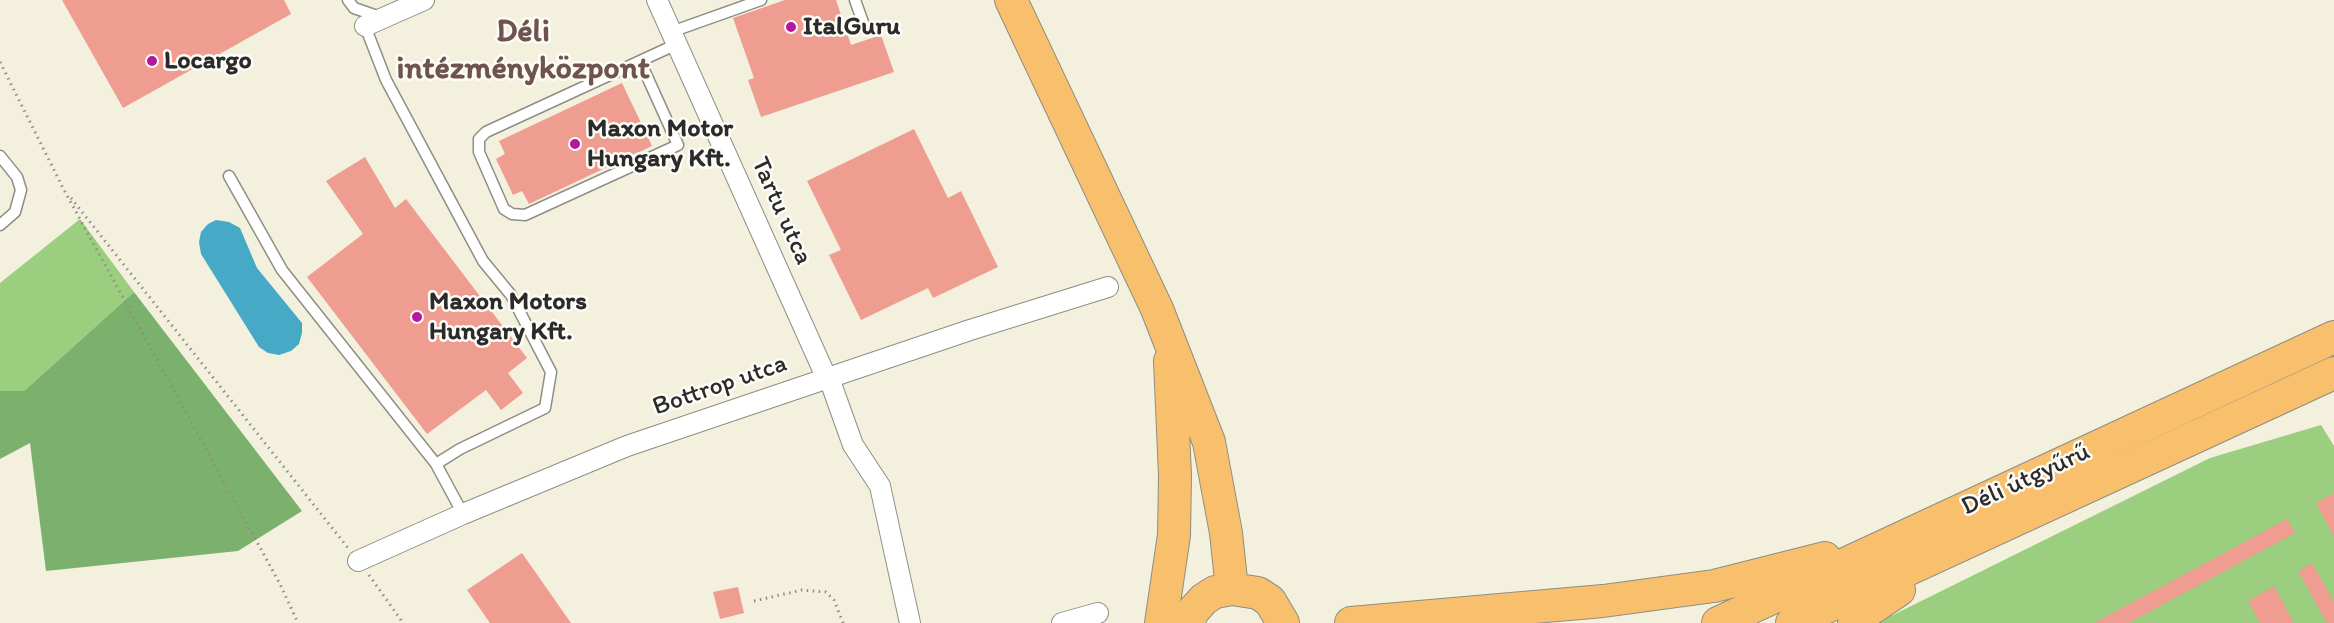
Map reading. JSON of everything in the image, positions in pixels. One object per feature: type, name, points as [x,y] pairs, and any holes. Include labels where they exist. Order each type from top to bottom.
[{"type":"main road","points":[[1011,0],[1157,309],[1209,442],[1226,533],[1232,589]]},
{"type":"main road","name":"Déli útgyűrű","points":[[1718,623],[2334,337]]},
{"type":"main road","points":[[1161,623],[1174,535],[1175,476],[1170,412],[1169,342]]},
{"type":"main road","name":"Déli útgyűrű","points":[[1792,623],[2334,373]]},
{"type":"main road","points":[[1351,623],[1440,619],[1603,601],[1714,585],[1894,541]]},
{"type":"main road","points":[[1854,623],[1869,610],[1966,543]]},
{"type":"main road","points":[[1187,623],[1194,610],[1204,599],[1215,592],[1232,589],[1258,593],[1270,601],[1283,623]]},
{"type":"street","points":[[374,22],[424,0]]},
{"type":"street","name":"Tartu utca","points":[[657,0],[828,378],[853,445],[880,486],[909,623]]},
{"type":"street","name":"Bottrop utca","points":[[358,561],[463,514],[627,446],[970,330],[1108,287]]},
{"type":"street","points":[[1062,623],[1098,613]]},
{"type":"lane","points":[[348,0],[354,8],[374,22],[386,81],[483,261],[511,295],[551,372],[545,408],[460,449],[436,464]]},
{"type":"lane","points":[[640,61],[678,145],[525,215],[512,214],[504,209],[479,152],[479,139],[486,132],[640,61],[674,38],[761,0]]},
{"type":"lane","points":[[855,0],[865,28]]},
{"type":"lane","points":[[0,156],[17,177],[21,189],[15,212],[0,225]]},
{"type":"lane","points":[[229,176],[282,270],[436,464],[463,514]]},
{"type":"path","points":[[0,63],[64,190],[280,584],[298,623]]},
{"type":"path","points":[[64,190],[358,561],[403,623]]},
{"type":"path","points":[[754,601],[802,590],[826,592],[834,600],[843,623]]},
{"type":"green space","points":[[80,219],[134,292],[24,391],[0,391],[0,283]]},
{"type":"green space","points":[[134,292],[302,511],[238,551],[46,571],[30,443],[0,459],[0,391],[24,391]]},
{"type":"green space","points":[[2321,425],[2334,446],[2334,623],[1864,623],[1893,615],[2210,458]]},
{"type":"water","points":[[216,220],[229,222],[240,228],[257,268],[302,323],[299,344],[291,351],[279,355],[268,353],[259,347],[201,254],[199,242],[201,232],[208,224]]},
{"type":"building","name":"Locargo","points":[[62,0],[284,0],[291,14],[123,108]]},
{"type":"building","points":[[785,0],[836,0],[851,45],[881,35],[894,72],[761,117],[748,80],[754,78],[733,18]]},
{"type":"building","name":"Maxon Motor Hungary Kft.","points":[[622,83],[652,146],[529,204],[522,191],[513,195],[496,159],[505,154],[499,141]]},
{"type":"building","points":[[914,129],[948,198],[961,191],[998,267],[933,298],[928,288],[861,320],[829,255],[841,250],[807,181]]},
{"type":"building","name":"Maxon Motors Hungary Kft.","points":[[365,157],[395,208],[406,199],[527,358],[508,373],[523,393],[501,410],[486,390],[427,434],[307,277],[363,234],[326,181]]},
{"type":"building","points":[[2334,493],[2334,537],[2316,503]]},
{"type":"building","points":[[2287,519],[2295,533],[2129,623],[2094,623]]},
{"type":"building","points":[[522,553],[571,623],[490,623],[467,590]]},
{"type":"building","points":[[2312,563],[2334,602],[2334,623],[2327,623],[2298,571]]},
{"type":"building","points":[[2274,586],[2294,623],[2260,623],[2248,601]]},
{"type":"building","points":[[738,587],[744,613],[720,619],[713,592]]},
{"type":"place","name":"ItalGuru","points":[[791,27]]},
{"type":"place","name":"Locargo","points":[[152,61]]},
{"type":"place","name":"Maxon Motor Hungary Kft.","points":[[575,144]]},
{"type":"place","name":"Maxon Motors Hungary Kft.","points":[[417,317]]},
{"type":"district","name":"Déli intézményközpont","points":[[523,52]]}]
